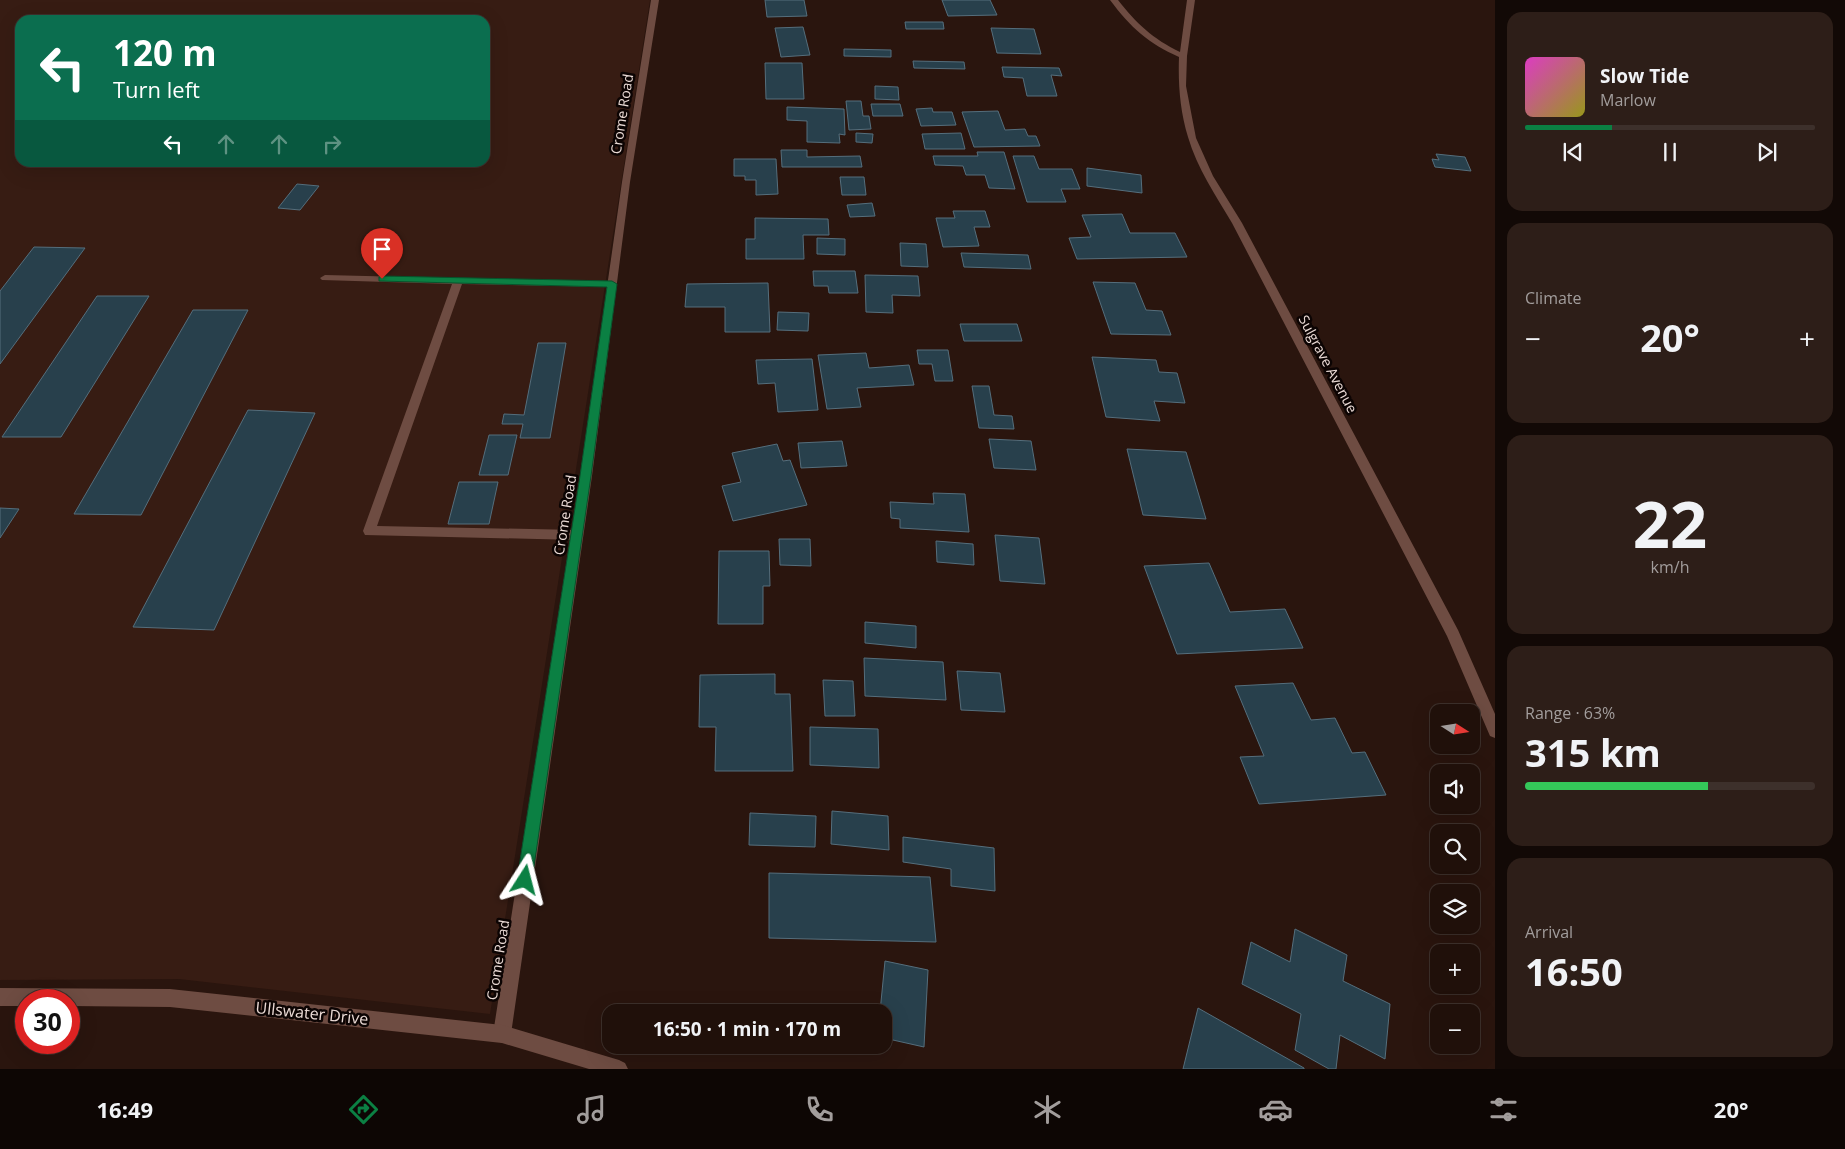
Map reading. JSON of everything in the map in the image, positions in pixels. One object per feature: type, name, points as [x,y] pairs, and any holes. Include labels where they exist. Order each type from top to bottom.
[{"type":"street","name":"Crome Road","points":[[502,1034],[577,535],[626,182],[655,0]]},
{"type":"street","points":[[1114,0],[1143,35],[1153,42],[1184,56]]},
{"type":"street","name":"Sulgrave Avenue","points":[[1191,0],[1182,86],[1192,138],[1209,176],[1237,223],[1453,634],[1495,731]]},
{"type":"street","points":[[325,278],[612,284]]},
{"type":"street","points":[[458,281],[369,531],[577,535]]},
{"type":"street","name":"Ullswater Drive","points":[[0,997],[170,998],[502,1034],[619,1069]]},
{"type":"shaded area","points":[[0,0],[650,0],[490,1014],[179,979],[0,980]]},
{"type":"building","points":[[765,0],[804,0],[807,16],[767,17]]},
{"type":"building","points":[[942,0],[990,0],[997,15],[948,16]]},
{"type":"building","points":[[905,22],[943,22],[944,29],[906,29]]},
{"type":"building","points":[[803,27],[810,55],[781,57],[775,28]]},
{"type":"building","points":[[991,28],[1034,29],[1041,54],[997,53]]},
{"type":"building","points":[[844,49],[891,50],[891,57],[844,56]]},
{"type":"building","points":[[913,61],[964,62],[965,69],[914,68]]},
{"type":"building","points":[[765,63],[802,63],[804,99],[766,99]]},
{"type":"building","points":[[1002,67],[1059,68],[1062,76],[1051,75],[1057,96],[1027,96],[1023,78],[1004,77]]},
{"type":"building","points":[[875,86],[898,87],[899,100],[875,99]]},
{"type":"building","points":[[846,101],[861,101],[863,116],[869,116],[871,129],[849,130]]},
{"type":"building","points":[[871,104],[900,104],[903,116],[873,116]]},
{"type":"building","points":[[787,107],[844,109],[845,135],[839,134],[840,143],[807,142],[807,121],[787,120]]},
{"type":"building","points":[[932,108],[933,112],[952,112],[956,125],[921,126],[916,109]]},
{"type":"building","points":[[998,111],[1005,130],[1025,129],[1028,136],[1036,136],[1040,146],[974,147],[962,112]]},
{"type":"building","points":[[856,133],[873,134],[872,143],[856,142]]},
{"type":"building","points":[[961,133],[965,149],[925,149],[922,134]]},
{"type":"building","points":[[781,150],[807,150],[807,157],[860,156],[862,167],[782,167]]},
{"type":"building","points":[[977,152],[1004,152],[1015,189],[989,188],[985,175],[966,175],[963,166],[935,165],[933,156],[978,156]]},
{"type":"building","points":[[1436,154],[1465,157],[1471,171],[1435,167],[1432,159],[1439,160]]},
{"type":"building","points":[[1013,156],[1034,156],[1039,169],[1072,169],[1080,189],[1061,189],[1066,202],[1027,202]]},
{"type":"building","points":[[734,159],[776,159],[778,194],[756,195],[756,180],[745,180],[745,176],[734,176]]},
{"type":"building","points":[[1087,168],[1141,175],[1142,193],[1087,186]]},
{"type":"building","points":[[840,177],[864,177],[866,195],[842,195]]},
{"type":"building","points":[[297,184],[319,186],[300,210],[278,208]]},
{"type":"building","points":[[872,203],[875,216],[850,217],[847,205]]},
{"type":"building","points":[[953,211],[985,211],[990,227],[974,227],[979,246],[943,247],[936,218],[955,218]]},
{"type":"building","points":[[1122,214],[1130,233],[1175,233],[1187,257],[1077,259],[1069,238],[1091,237],[1082,215]]},
{"type":"building","points":[[755,218],[828,219],[829,235],[803,235],[804,259],[746,259],[746,239],[755,239]]},
{"type":"building","points":[[817,238],[845,239],[845,255],[817,254]]},
{"type":"building","points":[[900,243],[926,244],[928,267],[901,266]]},
{"type":"building","points":[[34,247],[85,248],[0,364],[0,291]]},
{"type":"building","points":[[961,253],[1028,255],[1031,269],[964,267]]},
{"type":"building","points":[[813,271],[855,271],[858,293],[829,293],[828,286],[814,286]]},
{"type":"building","points":[[865,275],[918,276],[920,296],[892,295],[893,313],[866,312]]},
{"type":"building","points":[[1093,282],[1135,283],[1146,310],[1162,311],[1171,335],[1111,334]]},
{"type":"building","points":[[768,283],[770,332],[725,332],[725,307],[685,307],[687,284]]},
{"type":"building","points":[[97,296],[149,296],[61,437],[2,437]]},
{"type":"building","points":[[193,310],[248,310],[141,515],[74,514]]},
{"type":"building","points":[[778,312],[809,313],[808,331],[777,330]]},
{"type":"building","points":[[960,324],[1017,324],[1022,341],[964,341]]},
{"type":"building","points":[[538,343],[566,343],[550,438],[520,438],[523,424],[502,424],[504,414],[524,415]]},
{"type":"building","points":[[917,350],[948,350],[953,381],[935,381],[932,364],[919,364]]},
{"type":"building","points":[[866,353],[869,368],[909,365],[914,385],[857,388],[861,407],[827,409],[818,355]]},
{"type":"building","points":[[1092,357],[1156,360],[1159,372],[1177,373],[1185,403],[1154,401],[1160,421],[1106,417]]},
{"type":"building","points":[[812,359],[818,410],[778,412],[775,383],[758,384],[756,360]]},
{"type":"building","points":[[972,386],[989,386],[994,415],[1012,416],[1014,429],[979,428]]},
{"type":"building","points":[[248,410],[315,413],[214,630],[133,627]]},
{"type":"building","points":[[489,435],[517,435],[508,475],[479,475]]},
{"type":"building","points":[[989,439],[1031,441],[1036,470],[994,468]]},
{"type":"building","points":[[842,441],[847,466],[801,468],[798,443]]},
{"type":"building","points":[[777,444],[783,461],[790,460],[807,505],[733,521],[722,486],[741,482],[732,453]]},
{"type":"building","points":[[1127,449],[1186,452],[1206,519],[1143,515]]},
{"type":"building","points":[[459,482],[498,482],[489,524],[448,524]]},
{"type":"building","points":[[933,493],[965,494],[969,532],[900,528],[900,519],[891,518],[890,502],[934,504]]},
{"type":"building","points":[[0,508],[19,509],[0,538]]},
{"type":"building","points":[[995,535],[1039,538],[1045,584],[1000,581]]},
{"type":"building","points":[[779,539],[810,539],[811,566],[780,565]]},
{"type":"building","points":[[936,541],[973,544],[974,565],[937,562]]},
{"type":"building","points":[[719,551],[769,551],[770,586],[763,586],[763,624],[718,624]]},
{"type":"building","points":[[1209,563],[1230,612],[1285,609],[1303,648],[1177,654],[1144,566]]},
{"type":"building","points":[[865,622],[916,626],[916,648],[865,643]]},
{"type":"building","points":[[864,658],[943,662],[946,700],[865,696]]},
{"type":"building","points":[[957,671],[1000,673],[1005,712],[961,710]]},
{"type":"building","points":[[775,674],[775,694],[790,694],[793,771],[715,771],[716,727],[699,727],[700,675]]},
{"type":"building","points":[[823,680],[853,681],[855,716],[825,716]]},
{"type":"building","points":[[1293,683],[1311,720],[1335,718],[1352,753],[1365,752],[1386,795],[1259,804],[1240,757],[1264,756],[1235,686]]},
{"type":"building","points":[[810,727],[878,729],[879,768],[810,765]]},
{"type":"building","points":[[832,811],[888,816],[889,850],[831,844]]},
{"type":"building","points":[[750,813],[816,816],[815,847],[749,845]]},
{"type":"building","points":[[903,837],[994,848],[995,891],[951,886],[951,869],[903,862]]},
{"type":"building","points":[[769,873],[930,877],[936,942],[769,938]]},
{"type":"building","points":[[1295,929],[1347,955],[1343,981],[1390,1004],[1385,1059],[1340,1035],[1336,1069],[1329,1069],[1295,1050],[1301,1014],[1242,984],[1251,942],[1290,962]]},
{"type":"building","points":[[885,961],[928,970],[924,1047],[892,1040],[892,1004],[881,1004]]},
{"type":"building","points":[[1198,1008],[1304,1068],[1304,1069],[1183,1069]]},
{"type":"route","points":[[382,279],[612,284],[586,476],[525,880]]}]
